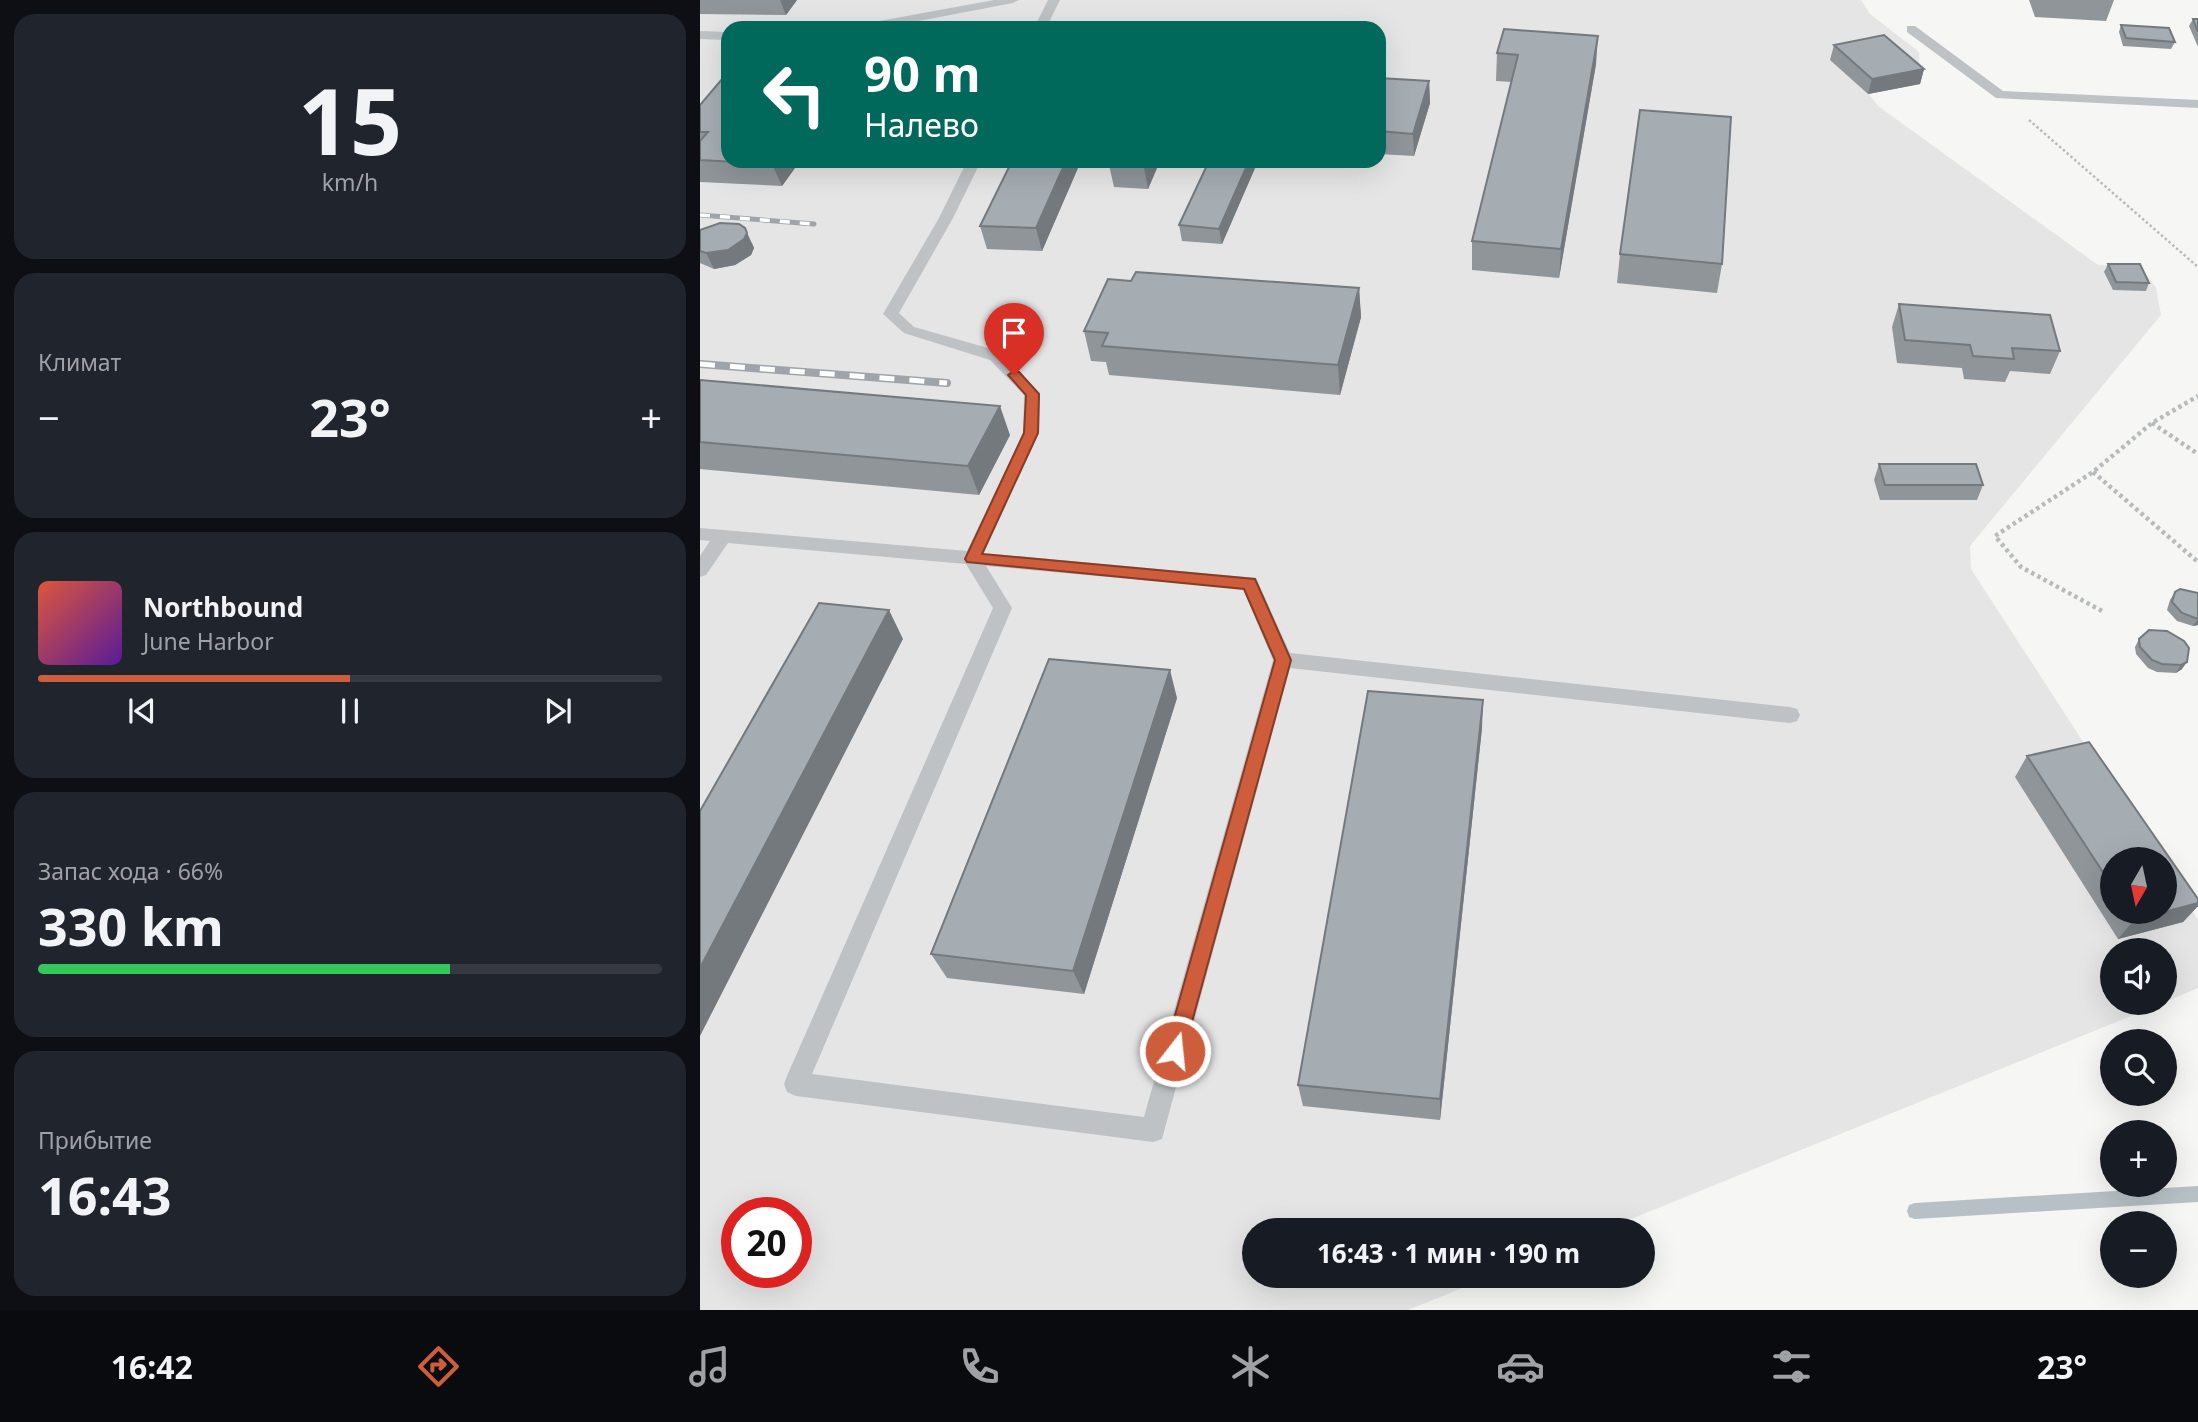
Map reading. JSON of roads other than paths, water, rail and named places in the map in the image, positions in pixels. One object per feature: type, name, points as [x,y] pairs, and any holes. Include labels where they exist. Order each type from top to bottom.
[{"type":"lane","points":[[900,21],[1013,0]]},
{"type":"lane","points":[[1044,21],[1054,0]]},
{"type":"lane","points":[[1911,29],[2000,95],[2198,104]]},
{"type":"lane","points":[[700,35],[721,36]]},
{"type":"lane","points":[[971,168],[946,218],[891,314],[909,330],[996,356],[1032,394],[1031,433],[972,559]]},
{"type":"lane","points":[[700,534],[1249,583],[1283,660],[1153,1130],[796,1084],[1003,608],[972,559]]},
{"type":"lane","points":[[700,570],[723,536]]},
{"type":"lane","points":[[1283,660],[1790,715]]},
{"type":"waterway","points":[[1915,1211],[2198,1194]]},
{"type":"railway","points":[[700,215],[814,224]]},
{"type":"railway","points":[[700,364],[947,383]]}]
